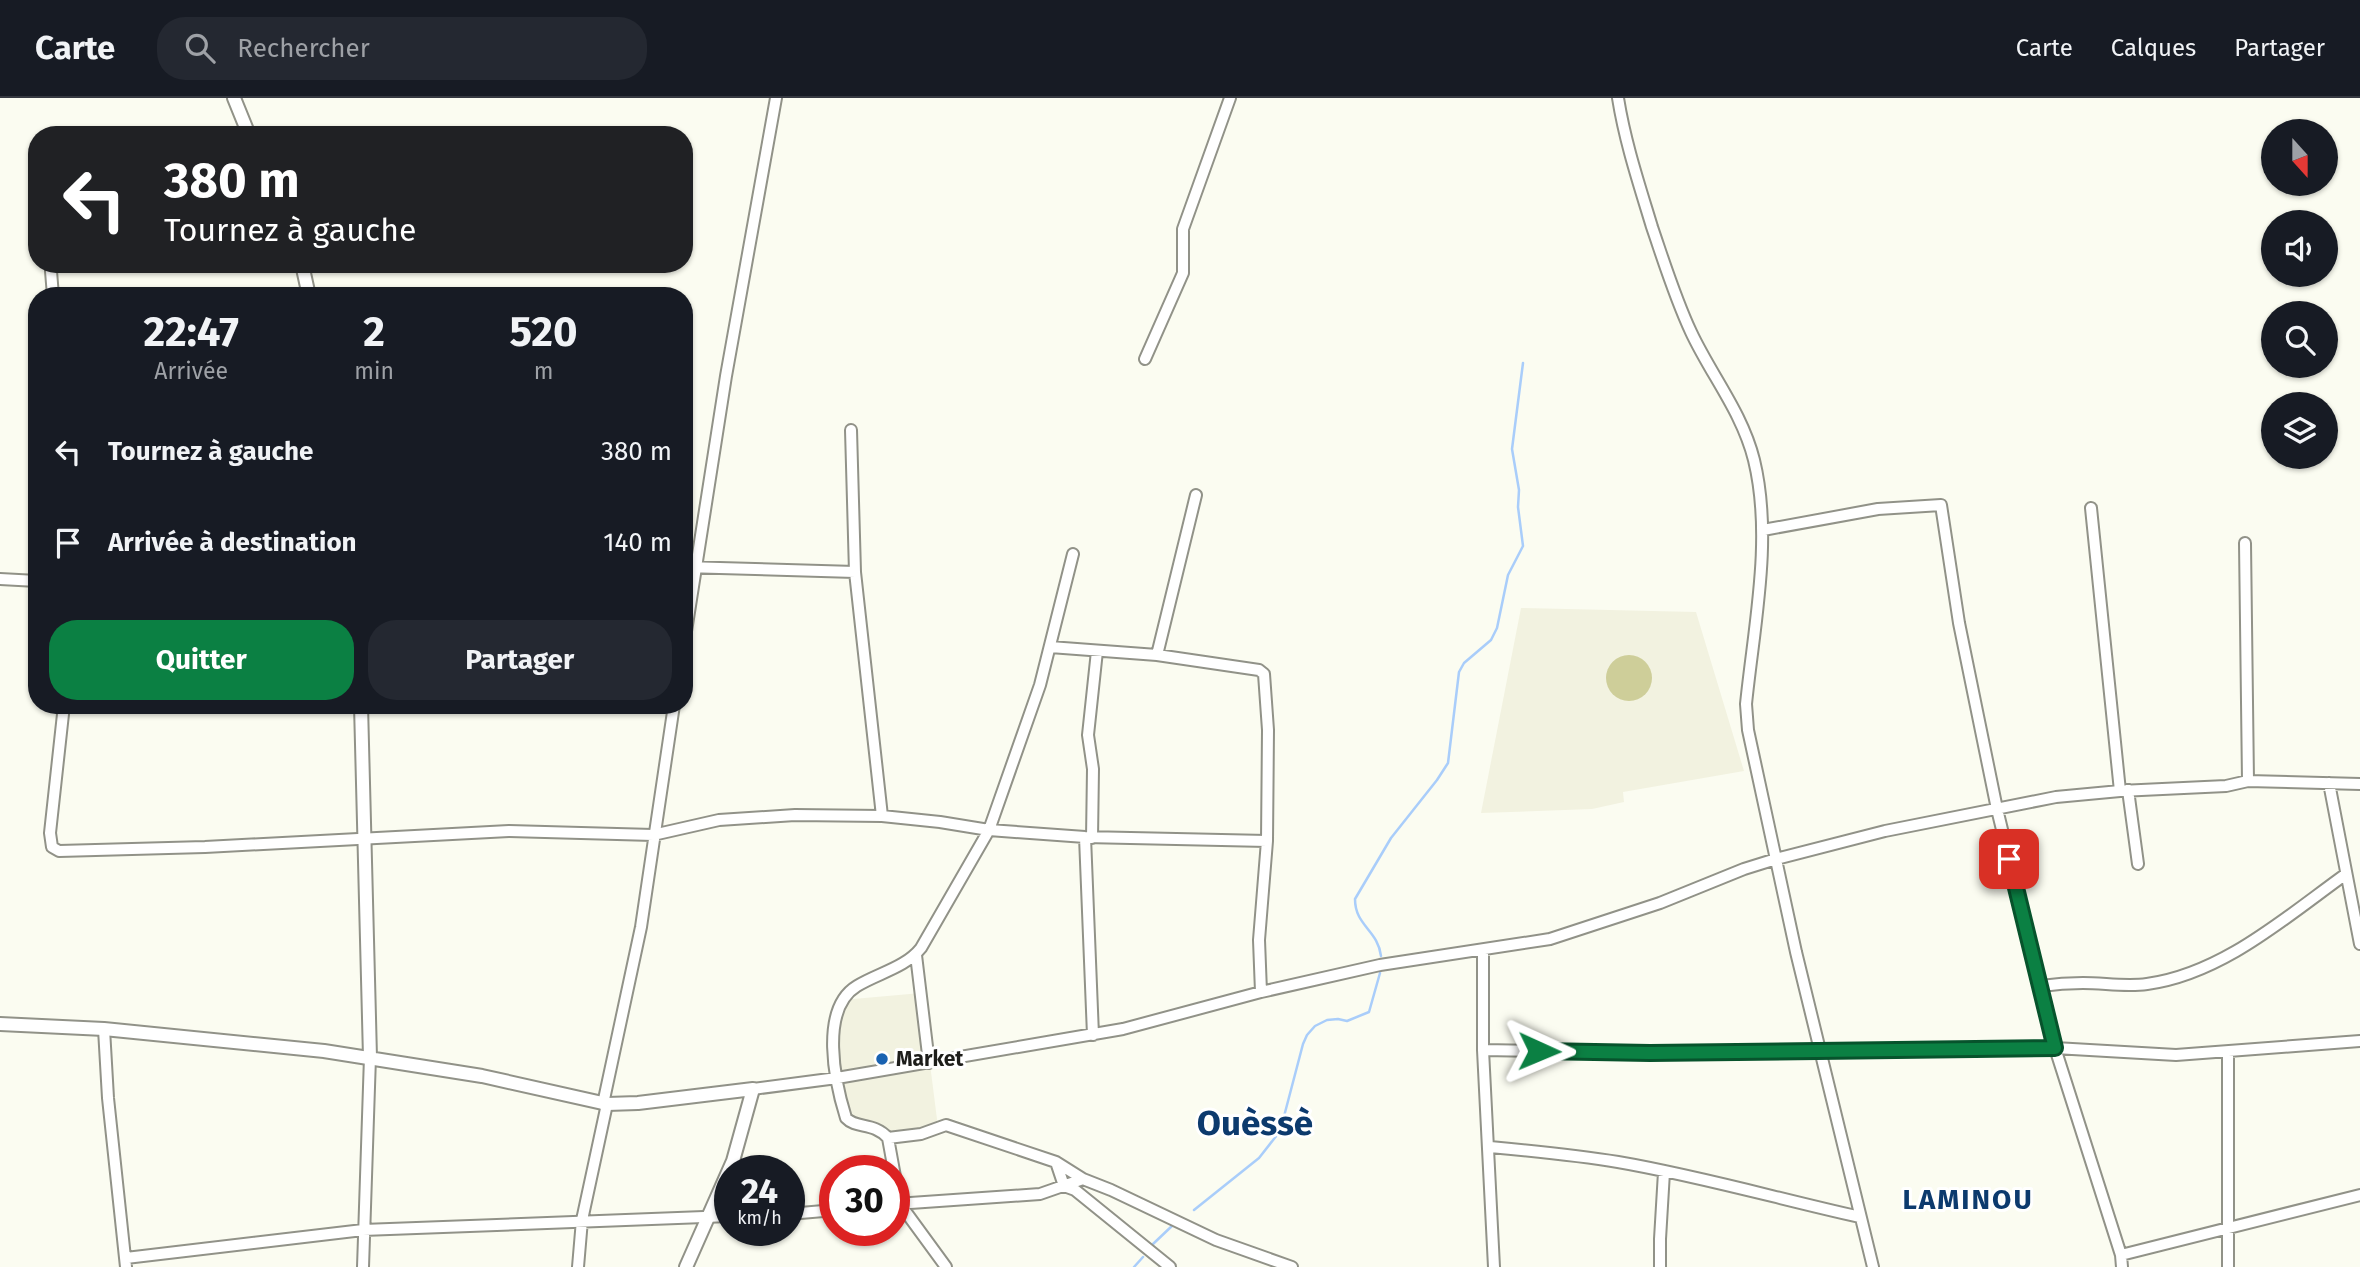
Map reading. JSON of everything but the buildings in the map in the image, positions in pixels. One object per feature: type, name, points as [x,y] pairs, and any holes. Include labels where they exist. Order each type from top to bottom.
[{"type":"main road","points":[[233,98],[245,126]]},
{"type":"main road","points":[[361,714],[370,1057]]},
{"type":"main road","points":[[0,1024],[104,1030],[370,1057],[482,1076],[605,1104],[754,1090],[733,1161],[686,1267]]},
{"type":"street","points":[[693,590],[726,376],[776,98]]},
{"type":"street","points":[[1145,359],[1184,273],[1183,229],[1230,98]]},
{"type":"street","points":[[1618,98],[1634,171],[1675,296],[1700,351],[1727,393],[1750,449],[1759,484],[1763,530],[1746,716],[1796,952],[1873,1267]]},
{"type":"street","points":[[851,430],[855,572],[882,816]]},
{"type":"street","points":[[1157,655],[1196,495]]},
{"type":"street","points":[[1763,530],[1878,509],[1941,505],[1959,623],[1997,809],[2055,1048],[2122,1261],[2227,1228],[2360,1195]]},
{"type":"street","points":[[2091,508],[2124,790],[2138,864]]},
{"type":"street","points":[[2245,543],[2248,781]]},
{"type":"street","points":[[1073,554],[1040,685],[989,830],[916,955],[893,970],[855,987],[842,1000],[835,1019],[833,1040],[837,1078],[848,1121],[870,1125],[888,1138],[921,1134],[946,1125],[1056,1161],[1083,1179],[1216,1240],[1292,1267]]},
{"type":"street","points":[[693,566],[855,572]]},
{"type":"street","points":[[0,579],[28,581]]},
{"type":"street","points":[[1050,647],[1157,655],[1259,670],[1264,674],[1268,730],[1267,841],[1259,940],[1262,992]]},
{"type":"street","points":[[1093,1035],[1088,837],[1093,769],[1088,735],[1097,651]]},
{"type":"street","points":[[63,714],[50,833],[52,847],[59,851],[509,831],[653,835],[719,820],[796,815],[882,816],[989,830],[1088,837],[1267,841]]},
{"type":"street","points":[[578,1267],[582,1220],[641,927],[673,714]]},
{"type":"street","points":[[754,1090],[1093,1035],[1380,965],[1549,939],[1660,903],[1776,859],[1885,831],[2056,797],[2124,790],[2226,786],[2248,781],[2360,784]]},
{"type":"street","points":[[2329,783],[2346,874],[2355,886],[2360,944]]},
{"type":"street","points":[[2041,986],[2085,983],[2144,985],[2201,969],[2251,941],[2346,874]]},
{"type":"street","points":[[1483,950],[1483,1050],[1494,1267]]},
{"type":"street","points":[[916,955],[929,1063]]},
{"type":"street","points":[[104,1030],[108,1098],[126,1263],[363,1230],[714,1217]]},
{"type":"street","points":[[1483,1050],[1650,1053],[2055,1048],[2154,1055],[2360,1041]]},
{"type":"street","points":[[2228,1052],[2228,1267]]},
{"type":"street","points":[[363,1267],[370,1057]]},
{"type":"street","points":[[888,1138],[890,1155]]},
{"type":"street","points":[[1489,1147],[1577,1155],[1664,1171],[1860,1217]]},
{"type":"street","points":[[1056,1161],[1064,1186]]},
{"type":"street","points":[[1660,1267],[1664,1171]]},
{"type":"street","points":[[910,1203],[1040,1194],[1083,1179]]},
{"type":"street","points":[[1064,1186],[1075,1190],[1170,1267]]},
{"type":"street","points":[[910,1221],[946,1267]]},
{"type":"shaded area","points":[[1521,608],[1696,612],[1744,771],[1623,792],[1624,802],[1592,809],[1481,813]]},
{"type":"shaded area","name":"Market","points":[[921,993],[938,1127],[888,1138],[848,1120],[833,1040],[842,1000]]},
{"type":"green space","points":[[1629,655],[1645,662],[1652,678],[1645,694],[1629,701],[1613,694],[1606,678],[1613,662]]},
{"type":"waterway","points":[[1381,956],[1376,940],[1359,916],[1355,899],[1391,838],[1448,763],[1459,672],[1464,663],[1491,640],[1497,628],[1508,575],[1523,546],[1518,507],[1519,490],[1512,449],[1523,363]]},
{"type":"waterway","points":[[1194,1210],[1259,1158],[1277,1135],[1307,1035],[1315,1026],[1327,1020],[1347,1021],[1369,1012],[1380,973]]},
{"type":"waterway","points":[[1153,1244],[1173,1225]]},
{"type":"waterway","points":[[1134,1267],[1143,1257]]},
{"type":"place","name":"Market","points":[[882,1059]]},
{"type":"district","name":"Ouèssè","points":[[1255,1123]]},
{"type":"district","name":"LAMINOU","points":[[1968,1199]]},
{"type":"route","points":[[1539,1051],[1650,1053],[2055,1048],[2009,859]]}]
